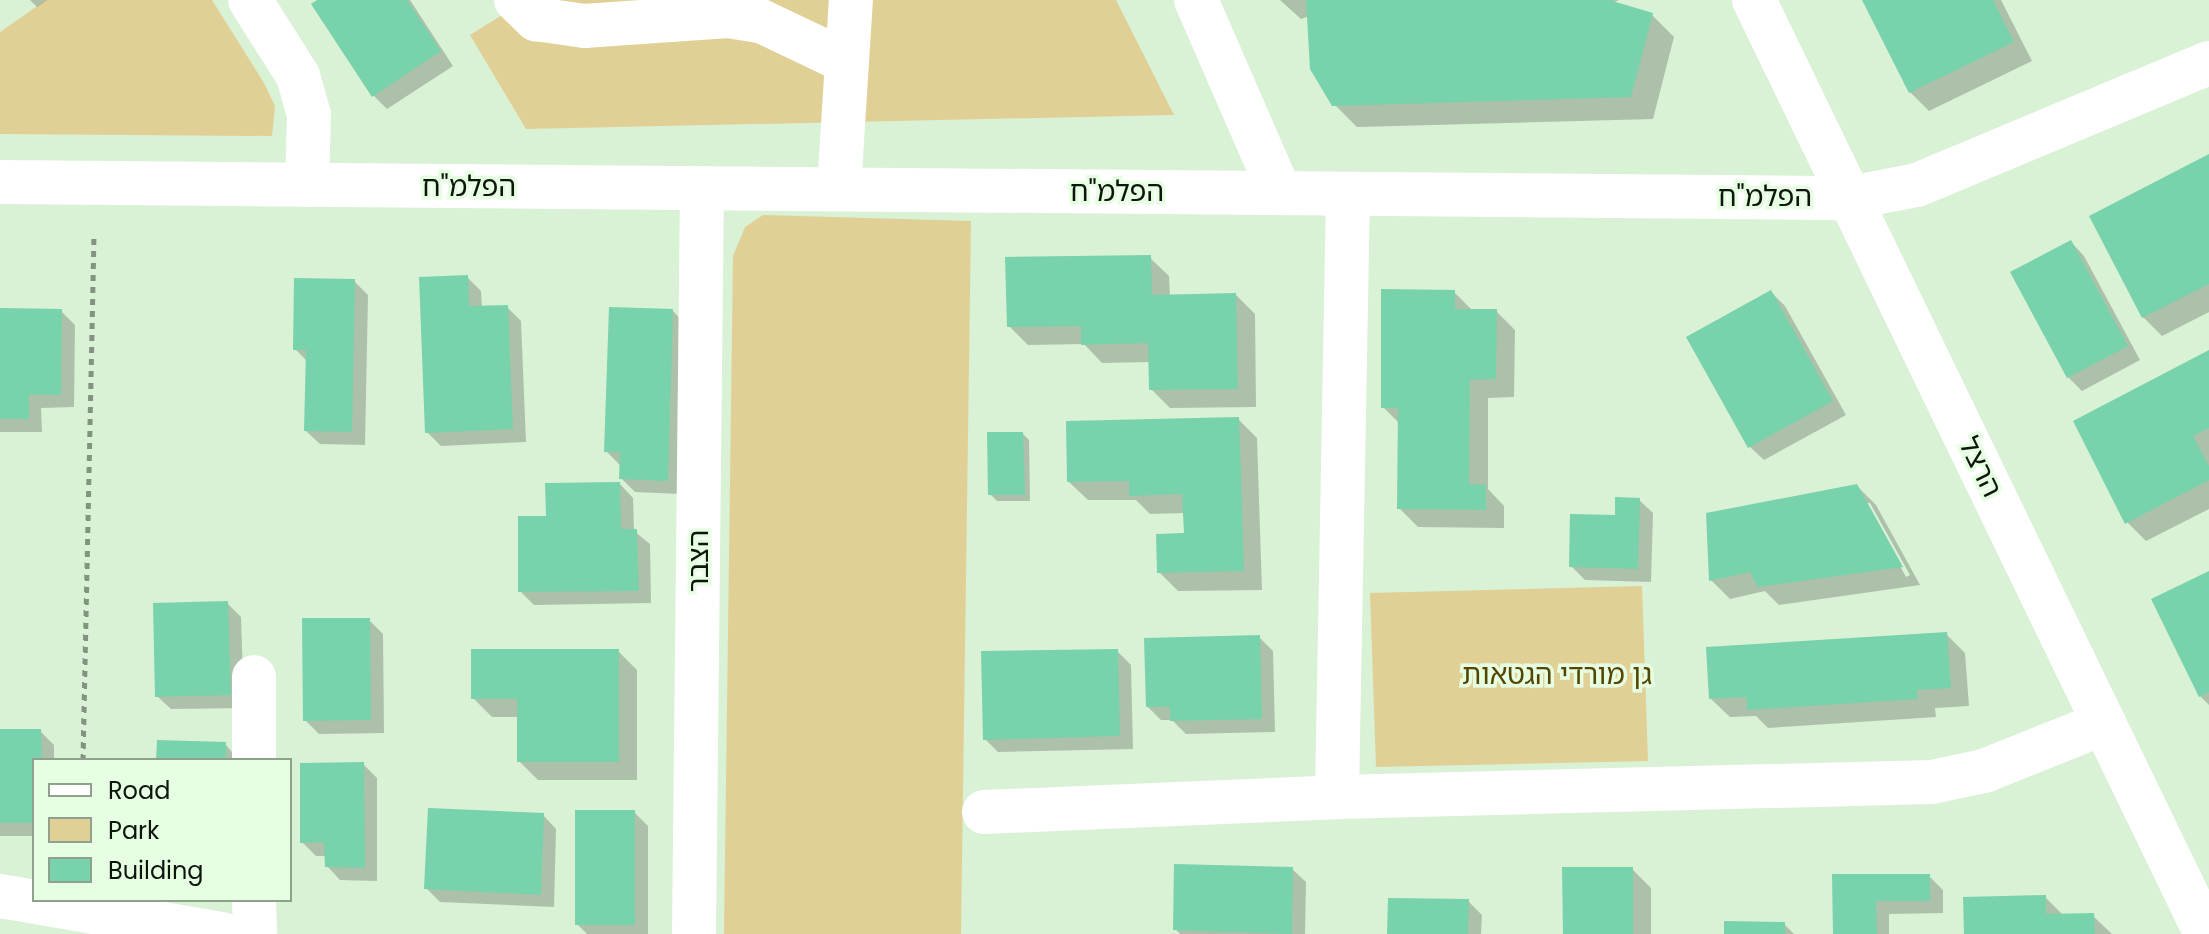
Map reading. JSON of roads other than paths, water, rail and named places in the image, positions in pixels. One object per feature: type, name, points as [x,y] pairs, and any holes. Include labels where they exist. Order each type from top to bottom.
[{"type":"street","points":[[250,0],[298,76],[309,115],[307,185]]},
{"type":"street","points":[[516,0],[536,19],[584,26],[728,16],[761,21],[847,62]]},
{"type":"street","points":[[839,189],[851,0]]},
{"type":"street","points":[[1196,0],[1280,193]]},
{"type":"street","name":"הרצל","points":[[1754,0],[2206,934]]},
{"type":"street","name":"הפלמ\"ח","points":[[0,182],[1850,198],[1917,185],[2209,63]]},
{"type":"street","name":"הצבר","points":[[694,934],[702,188]]},
{"type":"street","points":[[1337,797],[1348,194]]},
{"type":"street","points":[[254,677],[254,758]]},
{"type":"street","points":[[984,812],[1337,797],[1932,782],[1984,771],[2104,723]]},
{"type":"street","points":[[0,896],[32,901]]},
{"type":"street","points":[[35,902],[223,934]]},
{"type":"street","points":[[254,902],[255,934]]},
{"type":"park label","name":"גן מורדי הגטאות","points":[[1557,675]]}]
